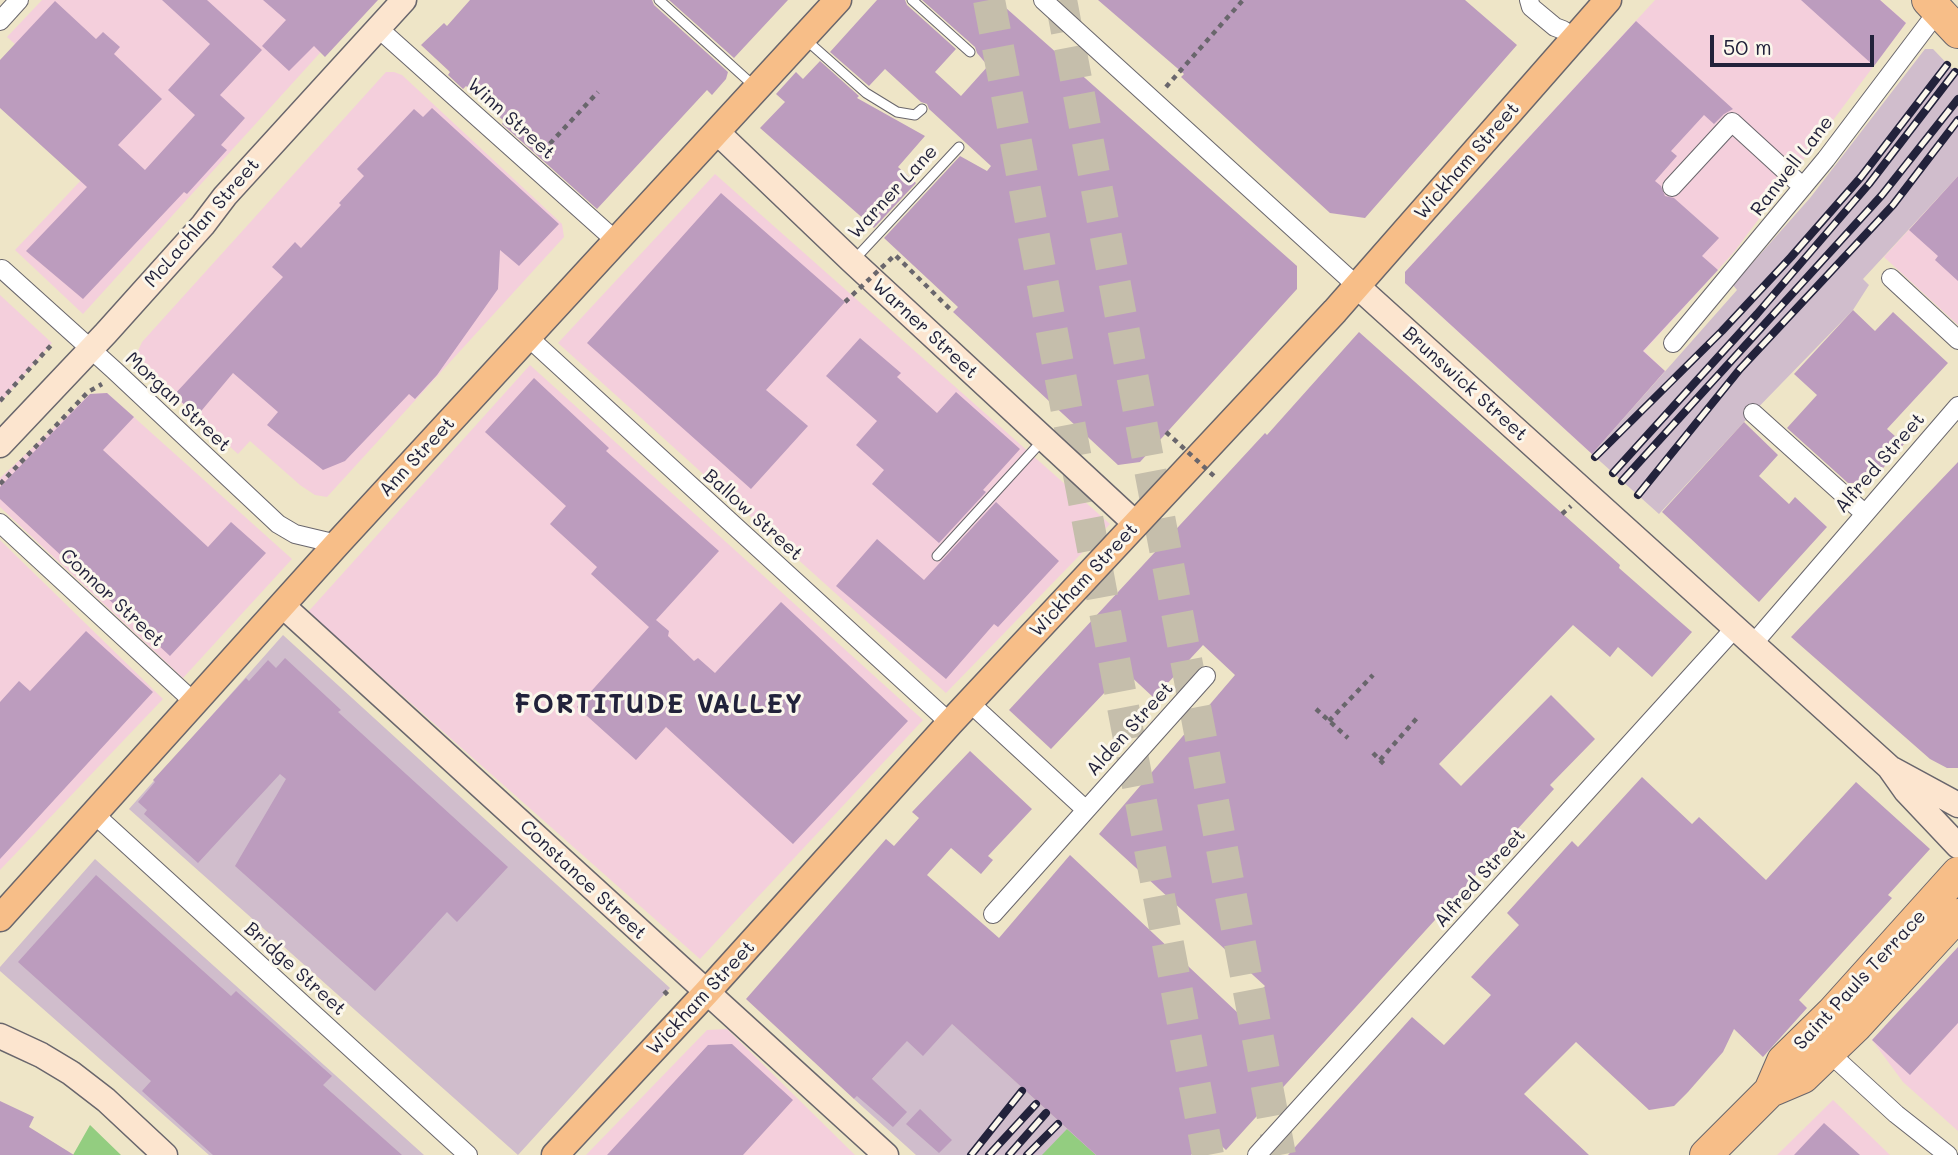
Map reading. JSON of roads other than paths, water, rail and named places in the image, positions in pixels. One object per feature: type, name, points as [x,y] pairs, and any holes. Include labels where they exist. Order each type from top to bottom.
[{"type":"highway","name":"Saint Pauls Terrace","points":[[1706,1155],[1770,1091],[1803,1077],[1819,1044],[1900,941],[1958,873]]},
{"type":"highway","name":"Saint Pauls Terrace","points":[[1819,1044],[1958,915]]},
{"type":"main road","name":"Ann Street","points":[[0,918],[337,544],[838,0]]},
{"type":"main road","name":"Wickham Street","points":[[555,1155],[706,993],[950,723],[1246,408],[1357,286],[1568,34],[1608,0]]},
{"type":"street","points":[[0,21],[19,0]]},
{"type":"street","name":"McLachlan Street","points":[[0,446],[91,349],[203,225],[225,196],[404,0]]},
{"type":"street","name":"Brunswick Street","points":[[1043,0],[1889,767],[1906,791],[1958,846]]},
{"type":"street","points":[[1529,0],[1531,7],[1568,34]]},
{"type":"street","points":[[1536,0],[1560,21],[1568,34]]},
{"type":"street","name":"Ranwell Lane","points":[[1672,343],[1945,19]]},
{"type":"street","name":"Winn Street","points":[[378,28],[616,241]]},
{"type":"street","points":[[1672,187],[1732,122],[1803,187]]},
{"type":"street","name":"Warner Street","points":[[717,132],[1136,524]]},
{"type":"street","name":"Morgan Street","points":[[2,269],[278,524],[295,534],[337,544]]},
{"type":"street","points":[[1891,278],[1958,341]]},
{"type":"street","name":"Ballow Street","points":[[528,337],[950,723]]},
{"type":"street","name":"Alfred Street","points":[[1753,644],[1958,406]]},
{"type":"street","points":[[1753,413],[1864,513]]},
{"type":"street","name":"Connor Street","points":[[0,523],[195,703]]},
{"type":"street","name":"Constance Street","points":[[282,605],[886,1155]]},
{"type":"street","name":"Alfred Street","points":[[1257,1155],[1734,629]]},
{"type":"street","name":"Alden Street","points":[[993,914],[1206,676]]},
{"type":"street","points":[[970,703],[1086,810]]},
{"type":"street","name":"Brunswick Street","points":[[1889,767],[1958,805]]},
{"type":"street","name":"Bridge Street","points":[[93,813],[468,1155]]},
{"type":"street","points":[[0,1036],[71,1073],[106,1100],[165,1155]]},
{"type":"street","points":[[1819,1044],[1896,1114],[1948,1155]]},
{"type":"lane","points":[[659,0],[756,88]]},
{"type":"lane","points":[[912,0],[970,52]]},
{"type":"lane","points":[[804,38],[866,93],[887,106],[906,115],[915,115],[922,109]]},
{"type":"lane","name":"Warner Lane","points":[[852,261],[959,147]]},
{"type":"lane","points":[[937,556],[1044,440]]},
{"type":"tunnel","points":[[989,0],[1208,1155]]},
{"type":"tunnel","points":[[1061,0],[1280,1155]]},
{"type":"railway","points":[[1595,457],[1722,331],[1791,257],[1861,177],[1947,65]]},
{"type":"railway","points":[[1613,473],[1757,314],[1869,184],[1955,72]]},
{"type":"railway","points":[[1622,481],[1882,195],[1958,99]]},
{"type":"railway","points":[[1638,495],[1740,369],[1893,205],[1958,120]]},
{"type":"railway","points":[[971,1155],[1022,1091]]},
{"type":"railway","points":[[989,1155],[1036,1104]]},
{"type":"railway","points":[[1009,1155],[1046,1113]]},
{"type":"railway","points":[[1027,1155],[1058,1124]]},
{"type":"district","name":"FORTITUDE VALLEY","points":[[659,705]]}]
